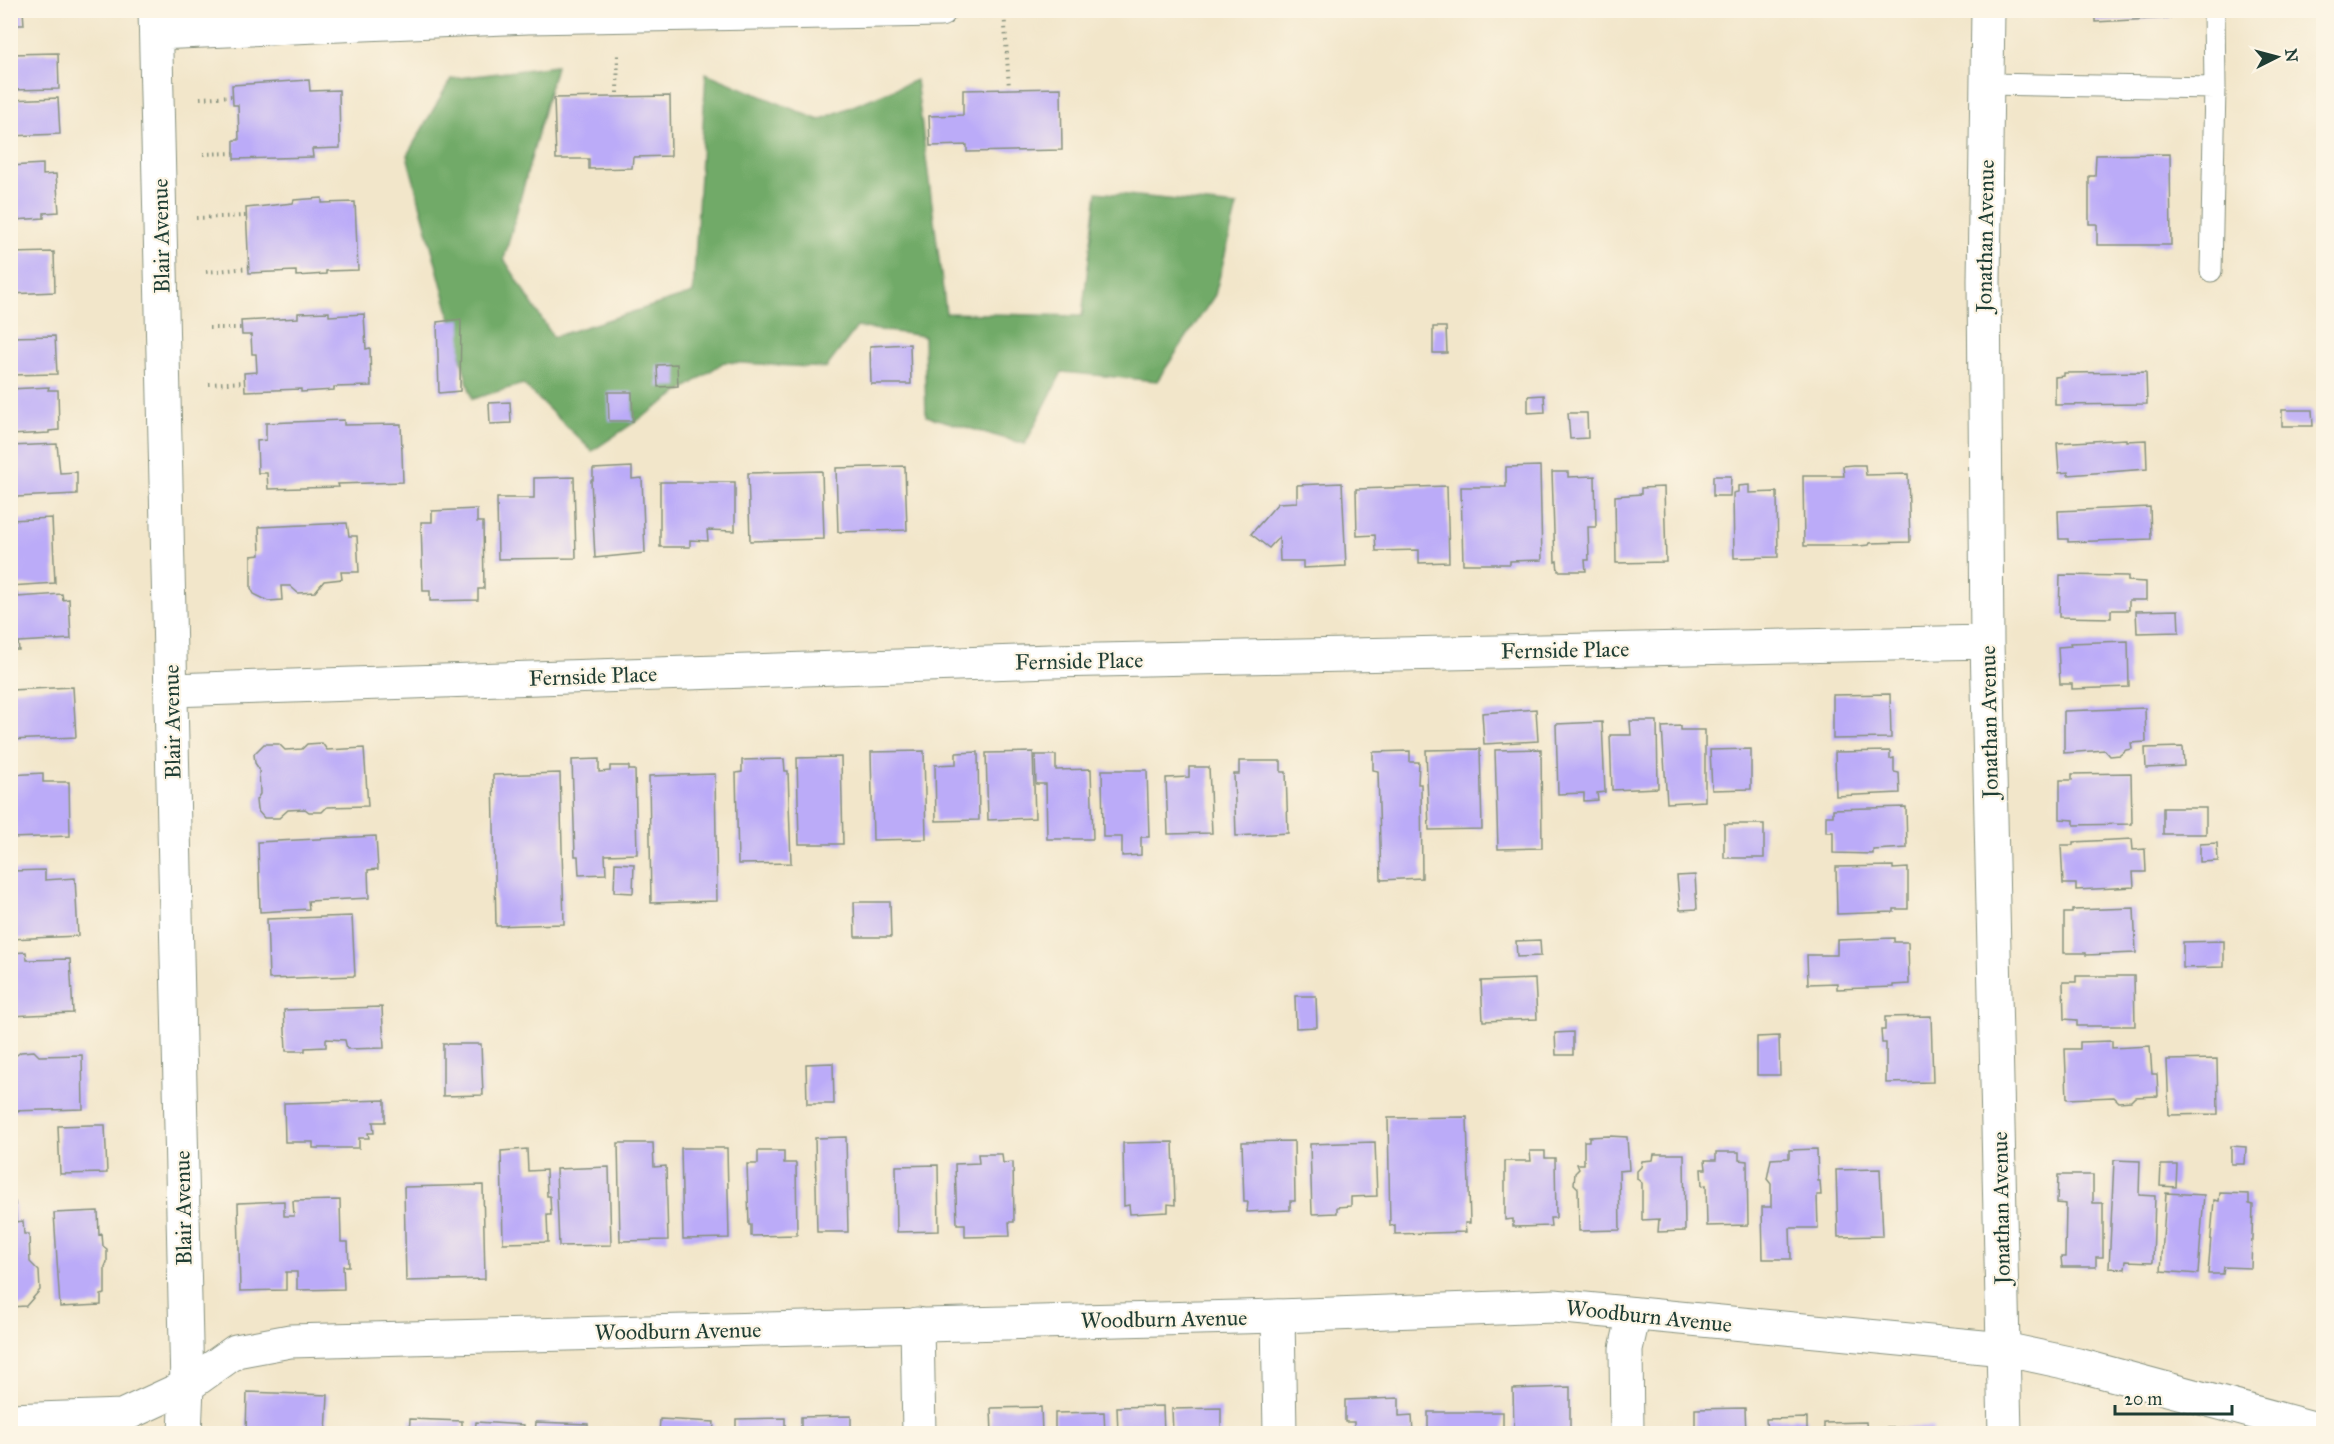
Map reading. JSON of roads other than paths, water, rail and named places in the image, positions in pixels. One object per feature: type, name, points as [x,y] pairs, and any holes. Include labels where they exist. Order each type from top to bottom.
[{"type":"street","points":[[156,22],[527,14],[940,10]]},
{"type":"street","name":"Jonathan Avenue","points":[[1988,10],[1984,280],[1987,642],[2005,1434]]},
{"type":"street","name":"Blair Avenue","points":[[156,22],[186,1386],[185,1434]]},
{"type":"street","name":"Fernside Place","points":[[171,690],[1039,661],[1987,642]]},
{"type":"street","name":"Woodburn Avenue","points":[[10,1420],[122,1416],[186,1386],[236,1351],[290,1341],[1278,1316],[1554,1306],[2004,1349],[2078,1365],[2317,1429]]},
{"type":"street","points":[[1627,1434],[1626,1349],[1634,1314]]},
{"type":"street","points":[[1278,1316],[1280,1434]]},
{"type":"street","points":[[917,1324],[919,1434]]},
{"type":"lane","points":[[2211,272],[2215,88],[2214,10]]},
{"type":"lane","points":[[1987,84],[2215,88]]}]
